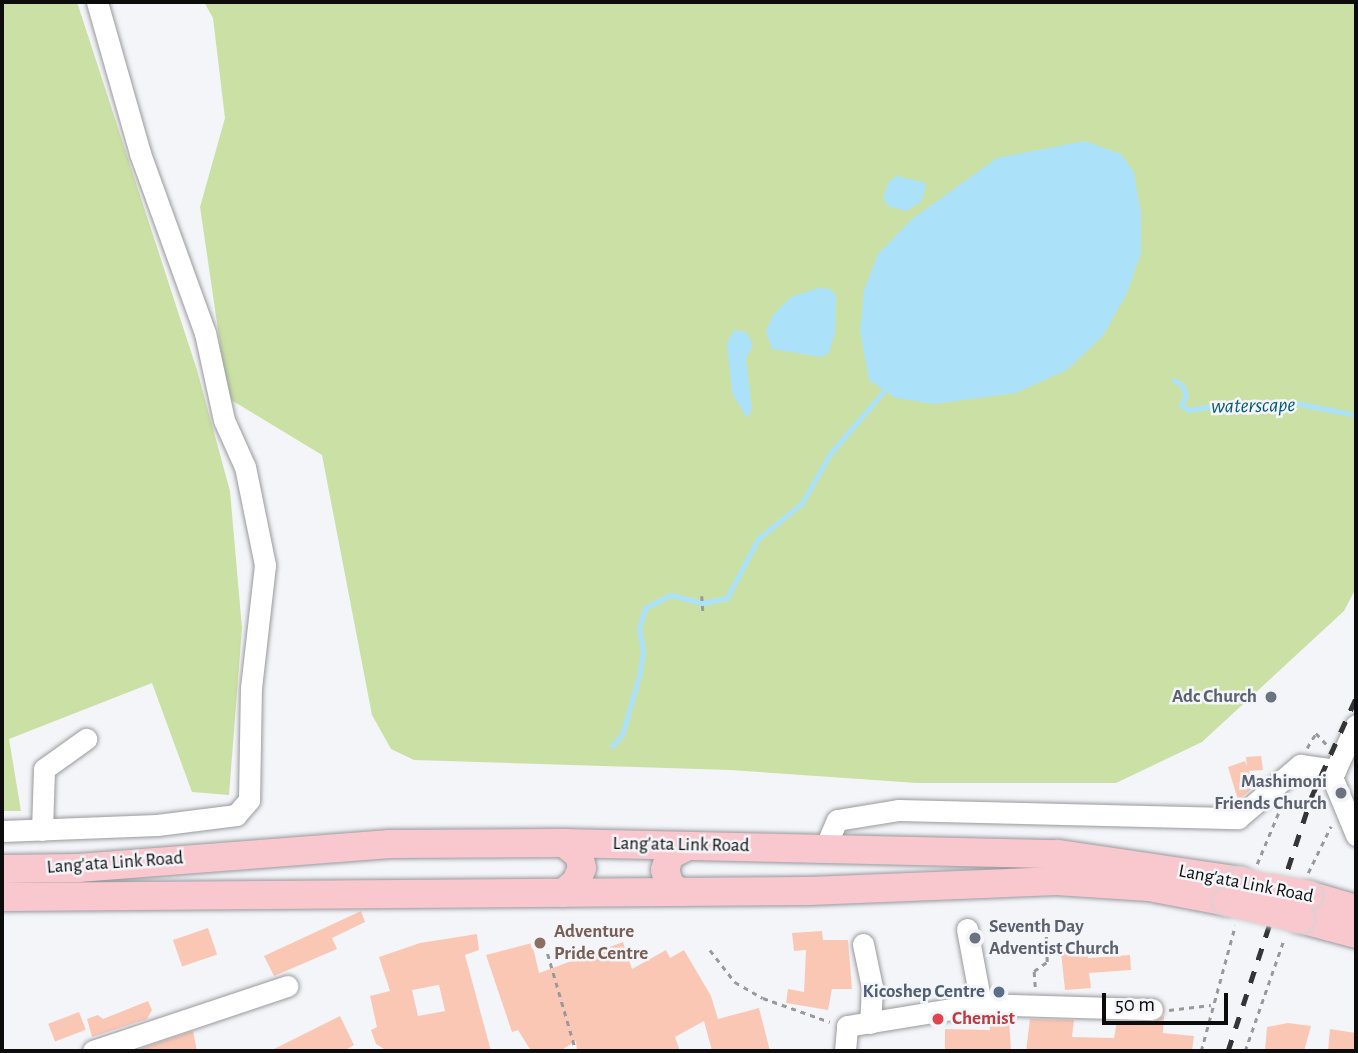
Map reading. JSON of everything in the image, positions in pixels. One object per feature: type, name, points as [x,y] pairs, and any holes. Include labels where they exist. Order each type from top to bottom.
[{"type":"main road","name":"Lang'ata Link Road","points":[[2,869],[78,868],[390,844],[564,844],[1058,854],[1304,907],[1356,909]]},
{"type":"main road","points":[[563,893],[576,882],[582,868],[579,855],[564,844]]},
{"type":"main road","points":[[681,892],[670,887],[665,870],[670,855],[688,846]]},
{"type":"main road","name":"Lang'ata Link Road","points":[[2,897],[681,892],[1057,881],[1234,892],[1272,888],[1356,934]]},
{"type":"street","points":[[2,831],[157,825],[236,815],[249,800],[251,688],[265,565],[245,467],[224,420],[205,332],[140,153],[97,2]]},
{"type":"street","points":[[1356,725],[1342,755],[1333,785],[1356,835]]},
{"type":"street","points":[[42,830],[44,769],[86,739]]},
{"type":"street","points":[[825,848],[837,820],[899,810],[1238,818],[1300,765],[1342,755]]},
{"type":"street","points":[[967,929],[981,1004]]},
{"type":"street","points":[[863,944],[872,987],[870,1023]]},
{"type":"street","points":[[93,1051],[287,986]]},
{"type":"street","points":[[845,1051],[847,1026],[981,1004],[1152,1009]]},
{"type":"path","points":[[702,596],[703,611]]},
{"type":"path","points":[[1036,1004],[1033,973],[1047,962],[1046,935]]},
{"type":"path","points":[[545,944],[576,1051]]},
{"type":"path","points":[[710,950],[735,982],[763,998],[847,1026]]},
{"type":"path","points":[[1152,1009],[1182,1011],[1211,1004]]},
{"type":"green space","points":[[2,2],[77,2],[197,370],[230,491],[242,628],[229,795],[192,792],[152,683],[9,739],[21,811],[2,811]]},
{"type":"green space","points":[[204,2],[1356,2],[1356,588],[1344,611],[1202,742],[1116,783],[917,783],[730,770],[414,760],[391,749],[372,715],[322,455],[228,398],[200,207],[225,118],[213,18]]},
{"type":"water","points":[[1085,141],[1121,154],[1134,172],[1141,215],[1141,253],[1127,293],[1103,336],[1067,370],[1016,393],[934,404],[896,398],[869,380],[860,331],[864,290],[878,254],[912,219],[997,158]]},
{"type":"water","points":[[897,176],[926,183],[922,201],[907,211],[888,206],[883,197],[889,181]]},
{"type":"water","points":[[818,288],[830,289],[836,295],[835,333],[829,353],[821,357],[772,349],[766,331],[773,315],[791,297]]},
{"type":"water","points":[[734,330],[746,332],[753,345],[746,359],[752,409],[747,418],[732,393],[727,343]]},
{"type":"building","points":[[1261,756],[1263,770],[1249,771],[1254,787],[1238,800],[1228,767],[1245,761],[1247,767],[1246,757]]},
{"type":"building","points":[[361,911],[365,922],[332,938],[337,949],[274,976],[264,956]]},
{"type":"building","points":[[208,928],[217,954],[182,967],[173,940]]},
{"type":"building","points":[[822,931],[823,940],[848,940],[852,989],[832,989],[828,1010],[786,1003],[788,989],[804,992],[806,950],[794,951],[792,933]]},
{"type":"building","points":[[477,934],[479,950],[465,955],[491,1051],[387,1051],[376,1044],[371,1030],[377,1027],[370,996],[390,991],[379,957],[420,943]],"holes":[[[439,985],[445,1011],[418,1016],[412,990]]]},
{"type":"building","points":[[623,942],[632,969],[666,950],[670,958],[684,950],[711,996],[718,1019],[759,1008],[770,1051],[712,1051],[704,1021],[675,1037],[680,1051],[577,1051],[576,1041],[560,1051],[531,1051],[518,1030],[512,1032],[486,955],[532,943],[539,973]]},
{"type":"building","points":[[1087,949],[1088,958],[1130,955],[1131,970],[1089,973],[1091,988],[1065,990],[1061,952]]},
{"type":"building","points":[[148,1001],[152,1010],[147,1019],[92,1037],[87,1019],[98,1015],[103,1019]]},
{"type":"building","points":[[79,1012],[86,1030],[55,1042],[48,1024]]},
{"type":"building","points":[[340,1016],[354,1045],[344,1051],[270,1051]]},
{"type":"building","points":[[1164,1016],[1163,1033],[1194,1036],[1192,1051],[1026,1051],[1030,1019],[1074,1020],[1072,1037],[1114,1038],[1117,1021],[1152,1022]]},
{"type":"building","points":[[989,1017],[1009,1018],[1011,1051],[945,1051],[945,1029],[990,1030]]},
{"type":"building","points":[[1288,1023],[1311,1026],[1304,1051],[1265,1051],[1267,1027]]},
{"type":"building","points":[[1330,1029],[1356,1033],[1356,1051],[1328,1051]]},
{"type":"building","points":[[193,1031],[197,1051],[134,1051]]},
{"type":"waterway","name":"waterscape","points":[[1174,380],[1182,385],[1186,395],[1181,405],[1189,410],[1211,406],[1235,411],[1270,403],[1295,403],[1356,415]]},
{"type":"waterway","points":[[612,746],[622,735],[639,676],[643,651],[639,628],[645,608],[671,595],[703,603],[727,598],[758,539],[802,503],[830,454],[884,391]]},
{"type":"railway","points":[[1228,1051],[1311,798],[1356,698]]},
{"type":"place","name":"Adc Church","points":[[1271,697]]},
{"type":"place","name":"Mashimoni Friends Church","points":[[1341,793]]},
{"type":"place","name":"Seventh Day Adventist Church","points":[[975,938]]},
{"type":"place","name":"Adventure Pride Centre","points":[[540,943]]},
{"type":"place","name":"Kicoshep Centre","points":[[999,992]]},
{"type":"place","name":"Chemist","points":[[938,1019]]}]
